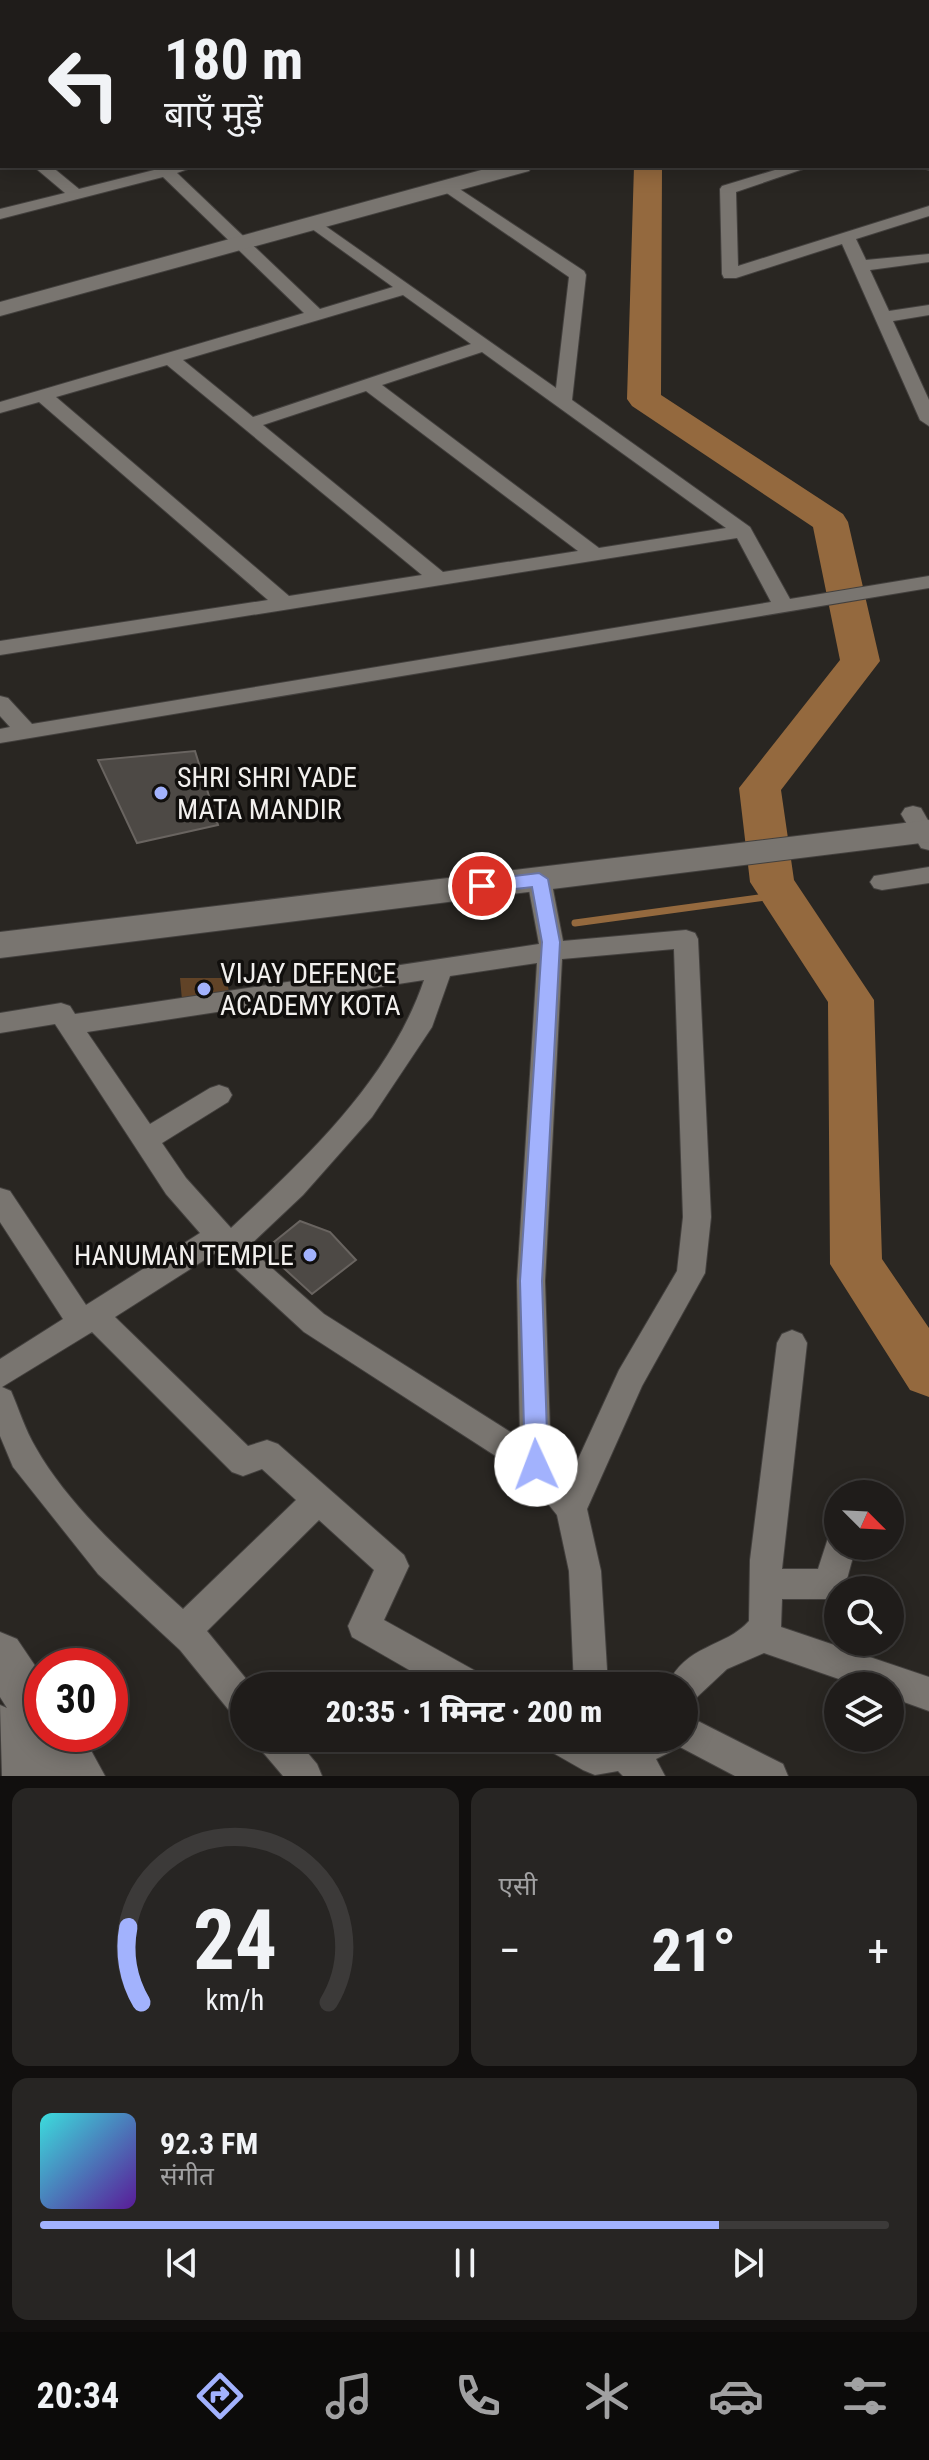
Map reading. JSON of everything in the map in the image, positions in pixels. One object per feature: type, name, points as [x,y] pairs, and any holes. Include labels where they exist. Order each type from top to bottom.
[{"type":"street","points":[[43,168],[77,195]]},
{"type":"street","points":[[0,214],[181,168]]},
{"type":"street","points":[[0,309],[475,168]]},
{"type":"street","points":[[0,298],[236,239],[314,223],[514,168]]},
{"type":"street","points":[[791,168],[728,189],[730,274],[929,211]]},
{"type":"street","points":[[167,172],[316,315]]},
{"type":"street","points":[[446,187],[578,275],[563,402]]},
{"type":"street","points":[[314,223],[743,531],[791,606]]},
{"type":"street","points":[[877,227],[928,259]]},
{"type":"street","points":[[847,237],[929,420]]},
{"type":"street","points":[[860,266],[928,259]]},
{"type":"street","points":[[0,408],[406,289]]},
{"type":"street","points":[[883,317],[929,310]]},
{"type":"street","points":[[249,424],[484,345]]},
{"type":"street","points":[[170,358],[439,579]]},
{"type":"street","points":[[906,369],[929,367]]},
{"type":"street","points":[[369,384],[595,554]]},
{"type":"street","points":[[43,396],[284,603]]},
{"type":"street","points":[[0,648],[743,531]]},
{"type":"street","points":[[0,736],[929,582]]},
{"type":"street","points":[[0,703],[27,732]]},
{"type":"street","points":[[0,922],[686,852],[840,832],[925,826]]},
{"type":"street","points":[[0,945],[539,879],[686,852]]},
{"type":"street","points":[[882,882],[929,875]]},
{"type":"street","points":[[536,1465],[531,1281],[551,942],[539,879]]},
{"type":"street","points":[[69,1025],[549,952],[686,939],[697,1217],[691,1273],[630,1379],[571,1509]]},
{"type":"street","points":[[0,1375],[88,1319],[225,1241],[293,1187],[363,1110],[423,1020],[440,969]]},
{"type":"street","points":[[0,1023],[61,1013],[176,1186],[225,1241],[314,1323],[536,1465],[571,1509],[585,1571],[590,1672]]},
{"type":"street","points":[[146,1140],[219,1095]]},
{"type":"street","points":[[0,1199],[88,1319],[243,1462],[267,1454],[393,1566],[364,1626],[444,1672]]},
{"type":"street","points":[[698,1673],[716,1657],[750,1644],[765,1627],[765,1584],[792,1343]]},
{"type":"street","points":[[0,1400],[24,1457],[59,1504],[109,1563],[183,1632],[230,1686]]},
{"type":"street","points":[[183,1632],[318,1500]]},
{"type":"street","points":[[765,1584],[830,1584],[836,1560]]},
{"type":"street","points":[[758,1635],[929,1694]]},
{"type":"street","points":[[0,1655],[24,1691]]},
{"type":"street","points":[[0,1729],[31,1776]]},
{"type":"street","points":[[698,1738],[771,1776]]},
{"type":"street","points":[[65,1752],[81,1776]]},
{"type":"street","points":[[285,1752],[305,1776]]},
{"type":"street","points":[[603,1756],[648,1776]]},
{"type":"shaded area","name":"VIJAY DEFENCE ACADEMY KOTA","points":[[180,978],[226,978],[231,1000],[182,1000]]},
{"type":"building","name":"SHRI SHRI YADE MATA MANDIR","points":[[195,751],[218,825],[137,843],[98,760]]},
{"type":"building","name":"HANUMAN TEMPLE","points":[[300,1221],[330,1232],[356,1260],[312,1294],[264,1250]]},
{"type":"waterway","points":[[648,168],[644,399],[830,522],[860,661],[760,788],[772,882],[851,1000],[856,1264],[929,1373]]},
{"type":"waterway","points":[[575,923],[781,895]]},
{"type":"place","name":"SHRI SHRI YADE MATA MANDIR","points":[[161,793]]},
{"type":"place","name":"VIJAY DEFENCE ACADEMY KOTA","points":[[204,989]]},
{"type":"place","name":"HANUMAN TEMPLE","points":[[310,1255]]},
{"type":"route","points":[[482,886],[539,879],[551,942],[531,1281],[536,1465]]}]
